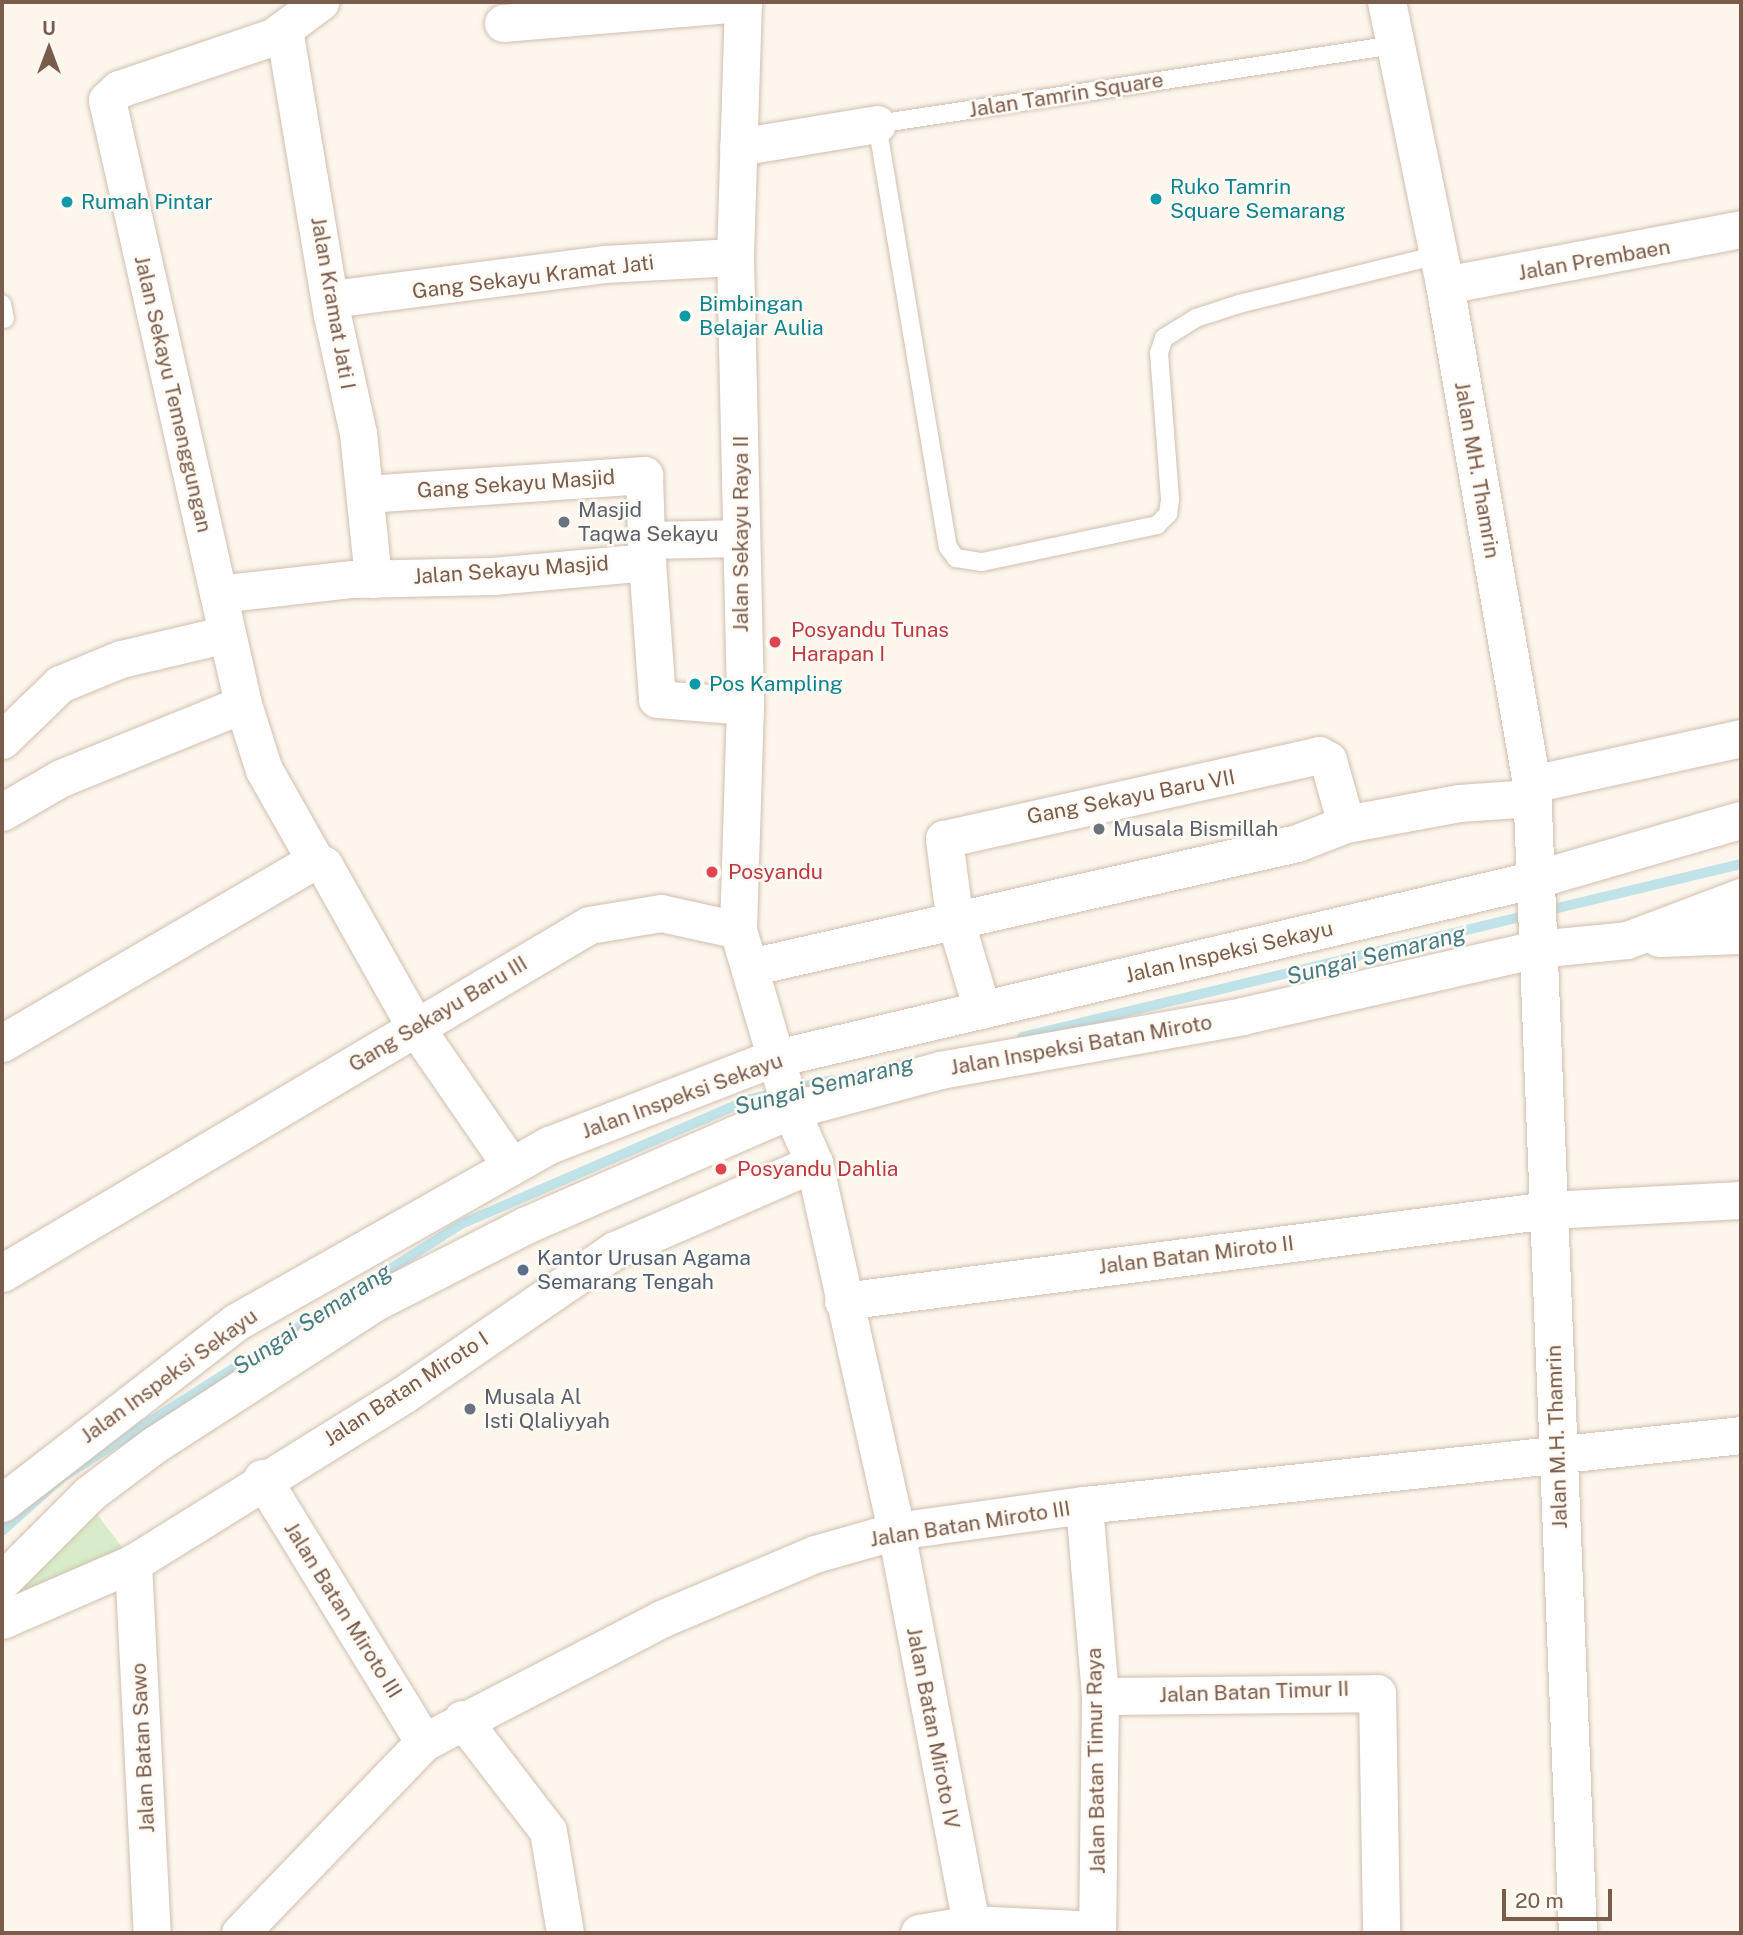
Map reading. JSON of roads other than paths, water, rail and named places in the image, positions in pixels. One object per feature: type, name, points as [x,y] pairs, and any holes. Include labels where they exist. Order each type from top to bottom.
[{"type":"main road","name":"Jalan MH. Thamrin","points":[[1387,2],[1442,270],[1532,791],[1537,945]]},
{"type":"main road","name":"Jalan M.H. Thamrin","points":[[1537,945],[1578,1933]]},
{"type":"street","points":[[284,29],[320,2]]},
{"type":"street","points":[[503,23],[743,2]]},
{"type":"street","name":"Jalan Sekayu Raya II","points":[[743,2],[735,257],[744,706],[738,930],[784,1084]]},
{"type":"street","name":"Jalan Sekayu Temenggungan","points":[[284,29],[120,89],[108,96],[107,106],[243,704],[264,770],[315,860],[324,865],[371,941],[416,1028],[509,1163]]},
{"type":"street","name":"Jalan Kramat Jati I","points":[[284,29],[366,494],[373,579]]},
{"type":"street","name":"Jalan Tamrin Square","points":[[738,147],[877,124]]},
{"type":"street","name":"Jalan Prembaen","points":[[1442,270],[1741,229]]},
{"type":"street","name":"Gang Sekayu Kramat Jati","points":[[331,299],[604,264],[735,257]]},
{"type":"street","name":"Gang Sekayu Masjid","points":[[366,494],[645,475],[657,699],[744,706]]},
{"type":"street","name":"Jalan Sekayu Masjid","points":[[218,594],[373,579],[493,576],[741,538]]},
{"type":"street","points":[[2,740],[60,684],[121,659],[227,634]]},
{"type":"street","points":[[2,811],[61,778],[243,704]]},
{"type":"street","points":[[750,967],[954,916],[1297,843],[1346,824],[1532,791],[1741,738]]},
{"type":"street","name":"Gang Sekayu Baru VII","points":[[982,1010],[954,916],[943,841],[1002,822],[1323,755],[1346,824]]},
{"type":"street","name":"Jalan Inspeksi Sekayu","points":[[8,1485],[236,1322],[509,1163],[784,1084],[982,1010],[1536,891],[1741,820]]},
{"type":"street","points":[[2,1043],[177,937],[315,860]]},
{"type":"street","name":"Jalan Inspeksi Batan Miroto","points":[[2,1581],[90,1493],[154,1445],[365,1309],[526,1225],[784,1084],[940,1070],[1242,1016],[1537,945],[1627,940],[1741,897]]},
{"type":"street","name":"Gang Sekayu Baru III","points":[[2,1273],[589,925],[662,913],[738,930]]},
{"type":"street","points":[[1627,940],[1741,935]]},
{"type":"street","points":[[784,1084],[814,1163],[896,1531]]},
{"type":"street","name":"Jalan Batan Miroto I","points":[[2,1620],[133,1563],[262,1478],[403,1395],[615,1250],[814,1163]]},
{"type":"street","points":[[1548,1210],[1741,1200]]},
{"type":"street","name":"Jalan Batan Miroto II","points":[[843,1301],[1548,1210]]},
{"type":"street","name":"Jalan Batan Miroto III","points":[[240,1933],[424,1742],[462,1719],[661,1619],[815,1554],[896,1531],[1084,1505],[1741,1435]]},
{"type":"street","name":"Jalan Batan Miroto III","points":[[262,1478],[424,1742]]},
{"type":"street","name":"Jalan Batan Timur Raya","points":[[1084,1505],[1100,1696],[1097,1932]]},
{"type":"street","name":"Jalan Batan Miroto IV","points":[[896,1531],[971,1924]]},
{"type":"street","name":"Jalan Batan Sawo","points":[[133,1563],[152,1933]]},
{"type":"street","name":"Jalan Batan Timur II","points":[[1100,1696],[1377,1693],[1381,1933]]},
{"type":"street","points":[[462,1719],[548,1831],[565,1933]]},
{"type":"street","points":[[919,1933],[971,1924],[1097,1932]]},
{"type":"lane","name":"Jalan Tamrin Square","points":[[877,124],[1394,45]]},
{"type":"lane","points":[[877,124],[942,528],[956,558],[968,562],[1157,525],[1168,514],[1159,354],[1177,327],[1239,304],[1442,270]]},
{"type":"waterway","name":"Sungai Semarang","points":[[1022,1037],[1741,864]]},
{"type":"waterway","name":"Sungai Semarang","points":[[2,1531],[61,1478],[459,1225],[750,1099],[832,1080]]},
{"type":"place","name":"Ruko Tamrin Square Semarang","points":[[1156,199]]},
{"type":"place","name":"Rumah Pintar","points":[[67,202]]},
{"type":"place","name":"Bimbingan Belajar Aulia","points":[[685,316]]},
{"type":"place","name":"Masjid Taqwa Sekayu","points":[[564,522]]},
{"type":"place","name":"Posyandu Tunas Harapan I","points":[[775,642]]},
{"type":"place","name":"Pos Kampling","points":[[695,684]]},
{"type":"place","name":"Musala Bismillah","points":[[1099,829]]},
{"type":"place","name":"Posyandu","points":[[712,872]]},
{"type":"place","name":"Posyandu Dahlia","points":[[721,1169]]},
{"type":"place","name":"Kantor Urusan Agama Semarang Tengah","points":[[523,1270]]},
{"type":"place","name":"Musala Al Isti Qlaliyyah","points":[[470,1409]]}]
